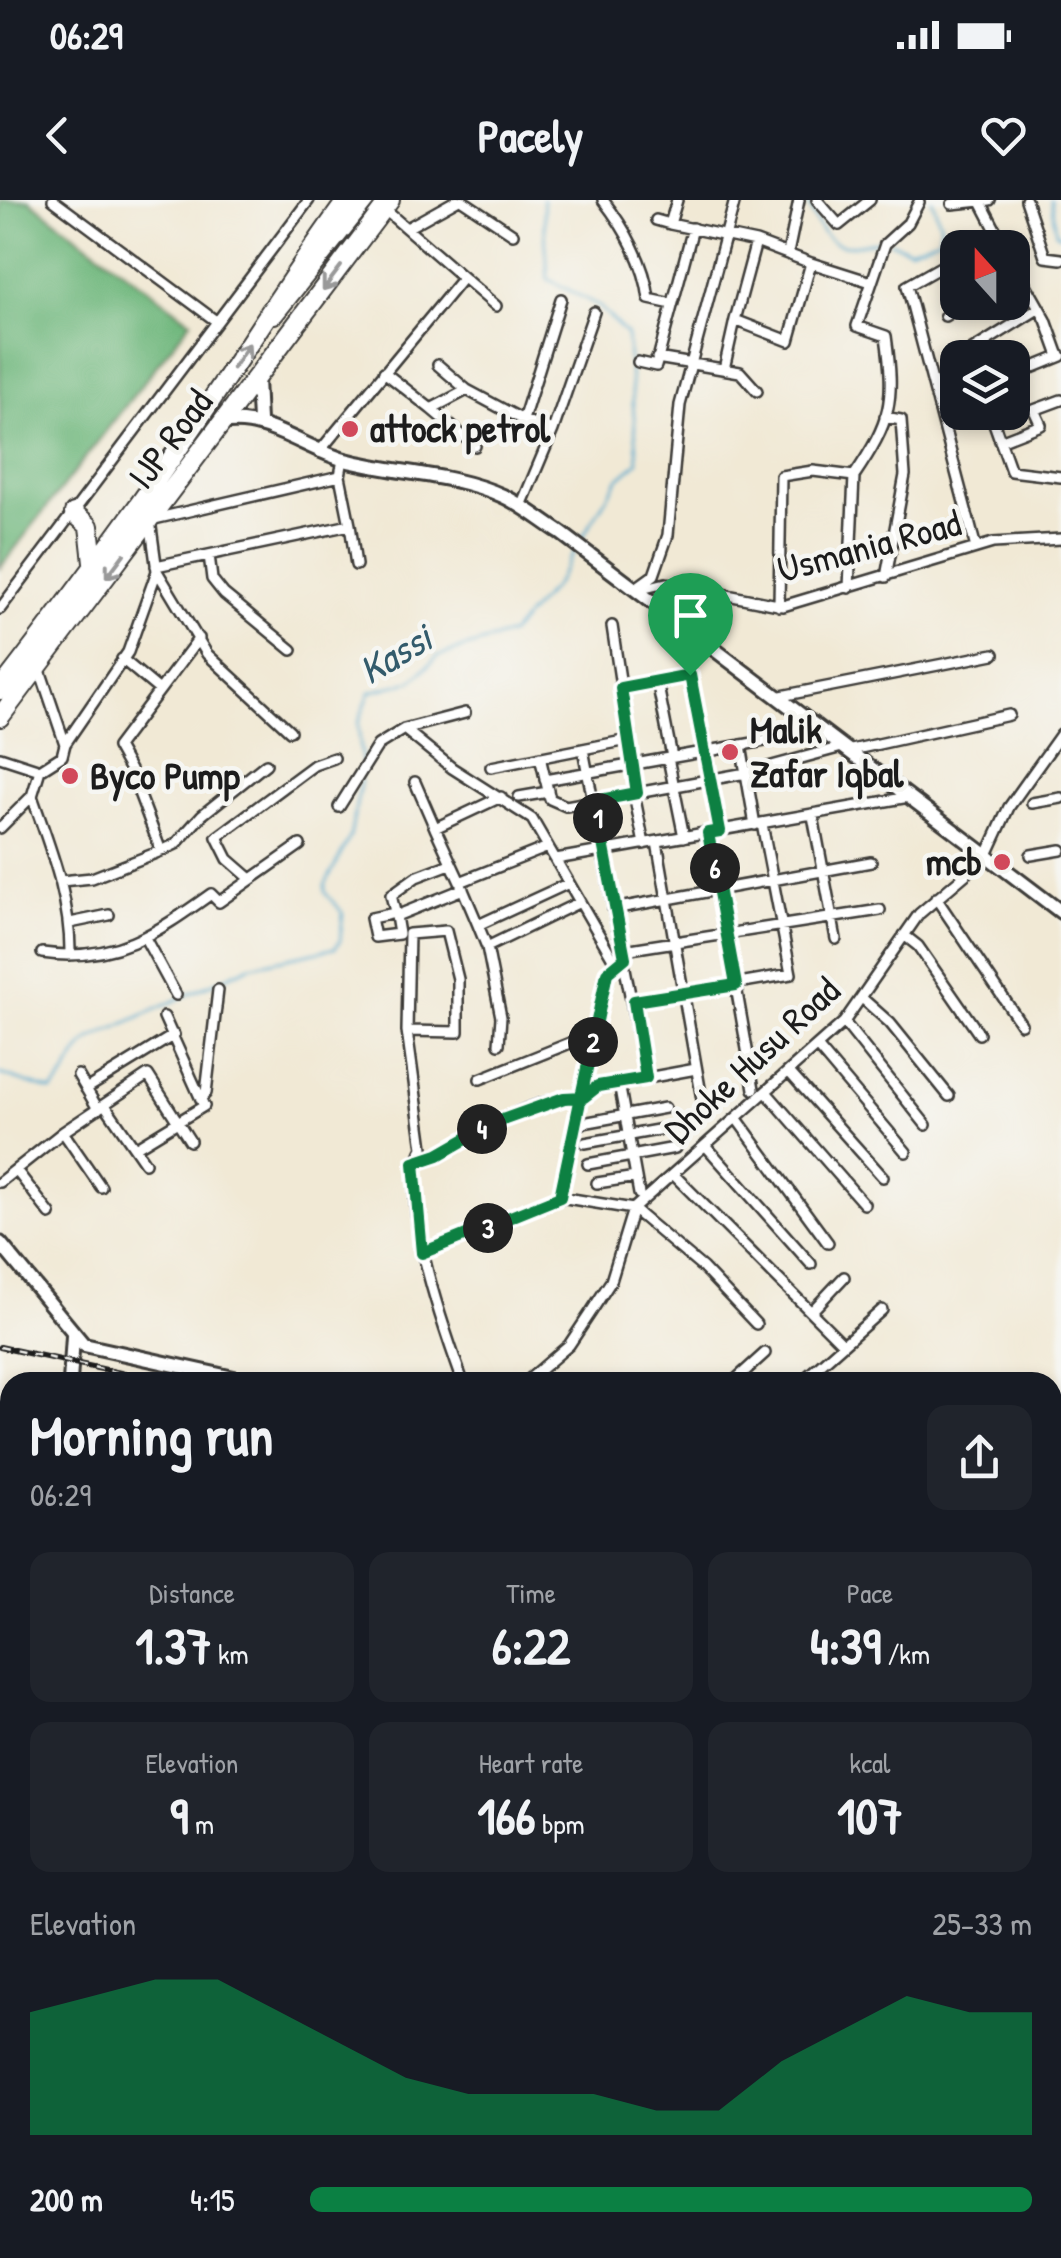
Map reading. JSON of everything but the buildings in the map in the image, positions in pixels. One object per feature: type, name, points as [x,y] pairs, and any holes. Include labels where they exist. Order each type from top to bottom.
[{"type":"highway","name":"IJP Road","points":[[0,690],[123,523],[262,325],[281,289],[347,200]]},
{"type":"highway","name":"IJP Road","points":[[262,325],[292,296],[365,200]]},
{"type":"highway","name":"IJP Road","points":[[0,717],[387,204]]},
{"type":"highway","points":[[74,513],[88,526],[93,562]]},
{"type":"highway","points":[[88,526],[123,523]]},
{"type":"main road","points":[[256,379],[259,421]]},
{"type":"main road","points":[[222,423],[259,421],[320,452],[474,486],[521,506],[562,533],[1061,912]]},
{"type":"main road","points":[[0,1242],[72,1336],[84,1345],[207,1372]]},
{"type":"main road","points":[[70,1372],[72,1336]]},
{"type":"street","points":[[54,200],[216,321]]},
{"type":"street","points":[[0,610],[309,200]]},
{"type":"street","points":[[407,228],[460,200],[512,234]]},
{"type":"street","points":[[604,200],[628,239],[646,280],[648,299],[672,304]]},
{"type":"street","points":[[670,224],[677,200]]},
{"type":"street","points":[[634,590],[654,575],[668,535],[680,405],[735,200]]},
{"type":"street","points":[[788,253],[799,200]]},
{"type":"street","points":[[816,200],[839,225],[870,200]]},
{"type":"street","points":[[1026,200],[1045,257],[1061,258]]},
{"type":"street","points":[[952,204],[985,201],[995,230]]},
{"type":"street","points":[[849,588],[854,476],[885,418],[893,392],[886,336],[857,326],[883,248],[908,223],[919,202]]},
{"type":"street","points":[[387,204],[407,228],[496,306]]},
{"type":"street","points":[[656,220],[756,242],[871,282]]},
{"type":"street","points":[[638,362],[656,366],[693,228]]},
{"type":"street","points":[[724,369],[756,242]]},
{"type":"street","points":[[736,320],[790,342],[812,262]]},
{"type":"street","points":[[940,267],[907,286],[976,548]]},
{"type":"street","points":[[320,452],[462,278]]},
{"type":"street","points":[[1030,295],[1060,356],[1030,368]]},
{"type":"street","points":[[522,420],[561,299]]},
{"type":"street","points":[[989,340],[1038,309]]},
{"type":"street","points":[[521,506],[553,430],[594,312]]},
{"type":"street","points":[[657,358],[740,372],[757,392]]},
{"type":"street","points":[[438,365],[467,390],[522,420],[553,430]]},
{"type":"street","points":[[384,372],[475,446]]},
{"type":"street","points":[[431,409],[467,390]]},
{"type":"street","points":[[1000,441],[1041,425],[1034,410],[1061,400]]},
{"type":"street","points":[[885,418],[900,420],[906,475],[886,578]]},
{"type":"street","points":[[996,430],[1011,471],[1061,477]]},
{"type":"street","points":[[343,459],[340,476],[356,566]]},
{"type":"street","points":[[779,606],[780,476],[813,471],[854,476]]},
{"type":"street","points":[[290,731],[208,654],[157,569],[150,520],[340,476]]},
{"type":"street","points":[[157,569],[350,525]]},
{"type":"street","name":"Usmania Road","points":[[634,590],[666,583],[779,606],[886,578],[976,548],[1025,538],[1061,539]]},
{"type":"street","points":[[210,554],[212,580],[292,650]]},
{"type":"street","points":[[0,828],[32,796],[40,770],[62,756],[65,744],[122,659],[157,569]]},
{"type":"street","points":[[612,626],[644,844]]},
{"type":"street","points":[[682,626],[709,780],[719,890],[754,1090]]},
{"type":"street","points":[[160,848],[131,772],[116,747],[199,638]]},
{"type":"street","points":[[776,697],[994,654]]},
{"type":"street","points":[[122,659],[158,689]]},
{"type":"street","points":[[39,667],[65,744]]},
{"type":"street","points":[[621,688],[690,675]]},
{"type":"street","points":[[658,681],[684,838]]},
{"type":"street","points":[[339,807],[378,746],[404,729],[465,714]]},
{"type":"street","points":[[540,757],[548,792],[559,806],[746,773],[1009,716]]},
{"type":"street","points":[[404,729],[452,768],[532,819],[580,902],[622,957]]},
{"type":"street","name":"Dhoke Husu Road","points":[[633,1209],[844,1022],[863,1000],[904,935],[936,898],[986,858],[1009,807],[1061,734]]},
{"type":"street","points":[[490,766],[628,740]]},
{"type":"street","points":[[545,780],[770,740]]},
{"type":"street","points":[[634,1001],[791,974],[741,745]]},
{"type":"street","points":[[583,749],[646,1078]]},
{"type":"street","points":[[0,757],[40,770]]},
{"type":"street","points":[[251,879],[228,859],[218,837],[314,766],[334,758]]},
{"type":"street","points":[[61,881],[92,878],[176,844],[202,815],[266,764]]},
{"type":"street","points":[[415,782],[487,947],[501,1017],[499,1044]]},
{"type":"street","points":[[519,797],[548,792]]},
{"type":"street","points":[[32,796],[61,881],[70,922],[70,955]]},
{"type":"street","points":[[435,828],[501,797]]},
{"type":"street","points":[[556,859],[909,798]]},
{"type":"street","points":[[1032,802],[1061,798]]},
{"type":"street","points":[[813,816],[836,939]]},
{"type":"street","points":[[656,842],[704,1110]]},
{"type":"street","points":[[42,953],[108,954],[145,938],[211,894],[219,902],[300,845]]},
{"type":"street","points":[[450,864],[416,877],[391,895],[395,914],[548,846]]},
{"type":"street","points":[[1031,856],[1061,850]]},
{"type":"street","points":[[613,909],[871,862]]},
{"type":"street","points":[[478,925],[569,883]]},
{"type":"street","points":[[936,898],[1021,1024]]},
{"type":"street","points":[[487,947],[580,902]]},
{"type":"street","points":[[560,1197],[607,973],[622,957],[674,942],[880,910]]},
{"type":"street","points":[[70,922],[109,915]]},
{"type":"street","points":[[407,1031],[458,1032],[458,979],[446,931],[410,934],[407,1031],[422,1148],[414,1163],[422,1253],[460,1372]]},
{"type":"street","points":[[904,935],[918,946],[979,1034]]},
{"type":"street","points":[[145,938],[176,995]]},
{"type":"street","points":[[201,1098],[206,1094],[218,990]]},
{"type":"street","points":[[863,1000],[890,1023],[949,1096]]},
{"type":"street","points":[[135,1148],[204,1106],[164,1017]]},
{"type":"street","points":[[844,1022],[926,1125]]},
{"type":"street","points":[[480,1079],[596,1033]]},
{"type":"street","points":[[86,1089],[174,1035]]},
{"type":"street","points":[[819,1048],[906,1152]]},
{"type":"street","points":[[138,1057],[190,1140]]},
{"type":"street","points":[[414,1163],[438,1155],[494,1123],[564,1098],[580,1098],[598,1086],[696,1069]]},
{"type":"street","points":[[789,1072],[883,1177]]},
{"type":"street","points":[[78,1075],[145,1163]]},
{"type":"street","points":[[0,1182],[62,1132],[148,1075]]},
{"type":"street","points":[[618,1083],[638,1194]]},
{"type":"street","points":[[767,1093],[864,1204]]},
{"type":"street","points":[[583,1123],[665,1108]]},
{"type":"street","points":[[737,1120],[828,1243]]},
{"type":"street","points":[[585,1143],[669,1128]]},
{"type":"street","points":[[62,1132],[101,1187]]},
{"type":"street","points":[[706,1146],[811,1264]]},
{"type":"street","points":[[588,1164],[675,1148]]},
{"type":"street","points":[[16,1170],[50,1214]]},
{"type":"street","points":[[674,1175],[842,1344]]},
{"type":"street","points":[[597,1184],[636,1178]]},
{"type":"street","points":[[422,1253],[560,1197],[633,1209],[704,1268],[756,1324]]},
{"type":"street","points":[[538,1372],[569,1345],[611,1281],[633,1209]]},
{"type":"street","points":[[811,1312],[844,1277]]},
{"type":"street","points":[[812,1372],[882,1310]]},
{"type":"street","points":[[745,1372],[766,1354]]},
{"type":"green space","points":[[0,200],[29,200],[191,321],[0,568]]},
{"type":"waterway","name":"Kassi","points":[[543,200],[548,279],[599,306],[627,335],[638,462],[618,479],[580,541]]},
{"type":"waterway","name":"Kassi","points":[[806,200],[819,227],[833,242],[853,245],[883,239]]},
{"type":"waterway","name":"Kassi","points":[[890,242],[909,249],[939,239],[941,225],[932,200]]},
{"type":"waterway","name":"Kassi","points":[[1051,200],[1056,233],[1061,235]]},
{"type":"waterway","name":"Kassi","points":[[362,762],[358,724],[370,692],[412,681],[438,656],[510,634],[556,584],[576,548]]},
{"type":"waterway","name":"Kassi","points":[[0,1074],[52,1091],[91,1039],[250,966],[335,948],[340,941],[343,913],[325,892],[325,885],[350,837],[361,780]]},
{"type":"railway","points":[[0,1347],[116,1372]]},
{"type":"place","name":"attock petrol","points":[[350,429]]},
{"type":"place","name":"Malik Zafar Iqbal","points":[[730,752]]},
{"type":"place","name":"Byco Pump","points":[[70,776]]},
{"type":"place","name":"mcb","points":[[1002,862]]},
{"type":"route","points":[[690,675],[621,688],[637,793],[595,801],[625,958],[607,973],[596,1033],[580,1098],[569,1148],[560,1197],[422,1253],[414,1163],[438,1155],[494,1123],[564,1098],[580,1098],[584,1097],[598,1086],[646,1078],[634,1001],[736,985],[708,833],[720,831],[690,675]]}]
